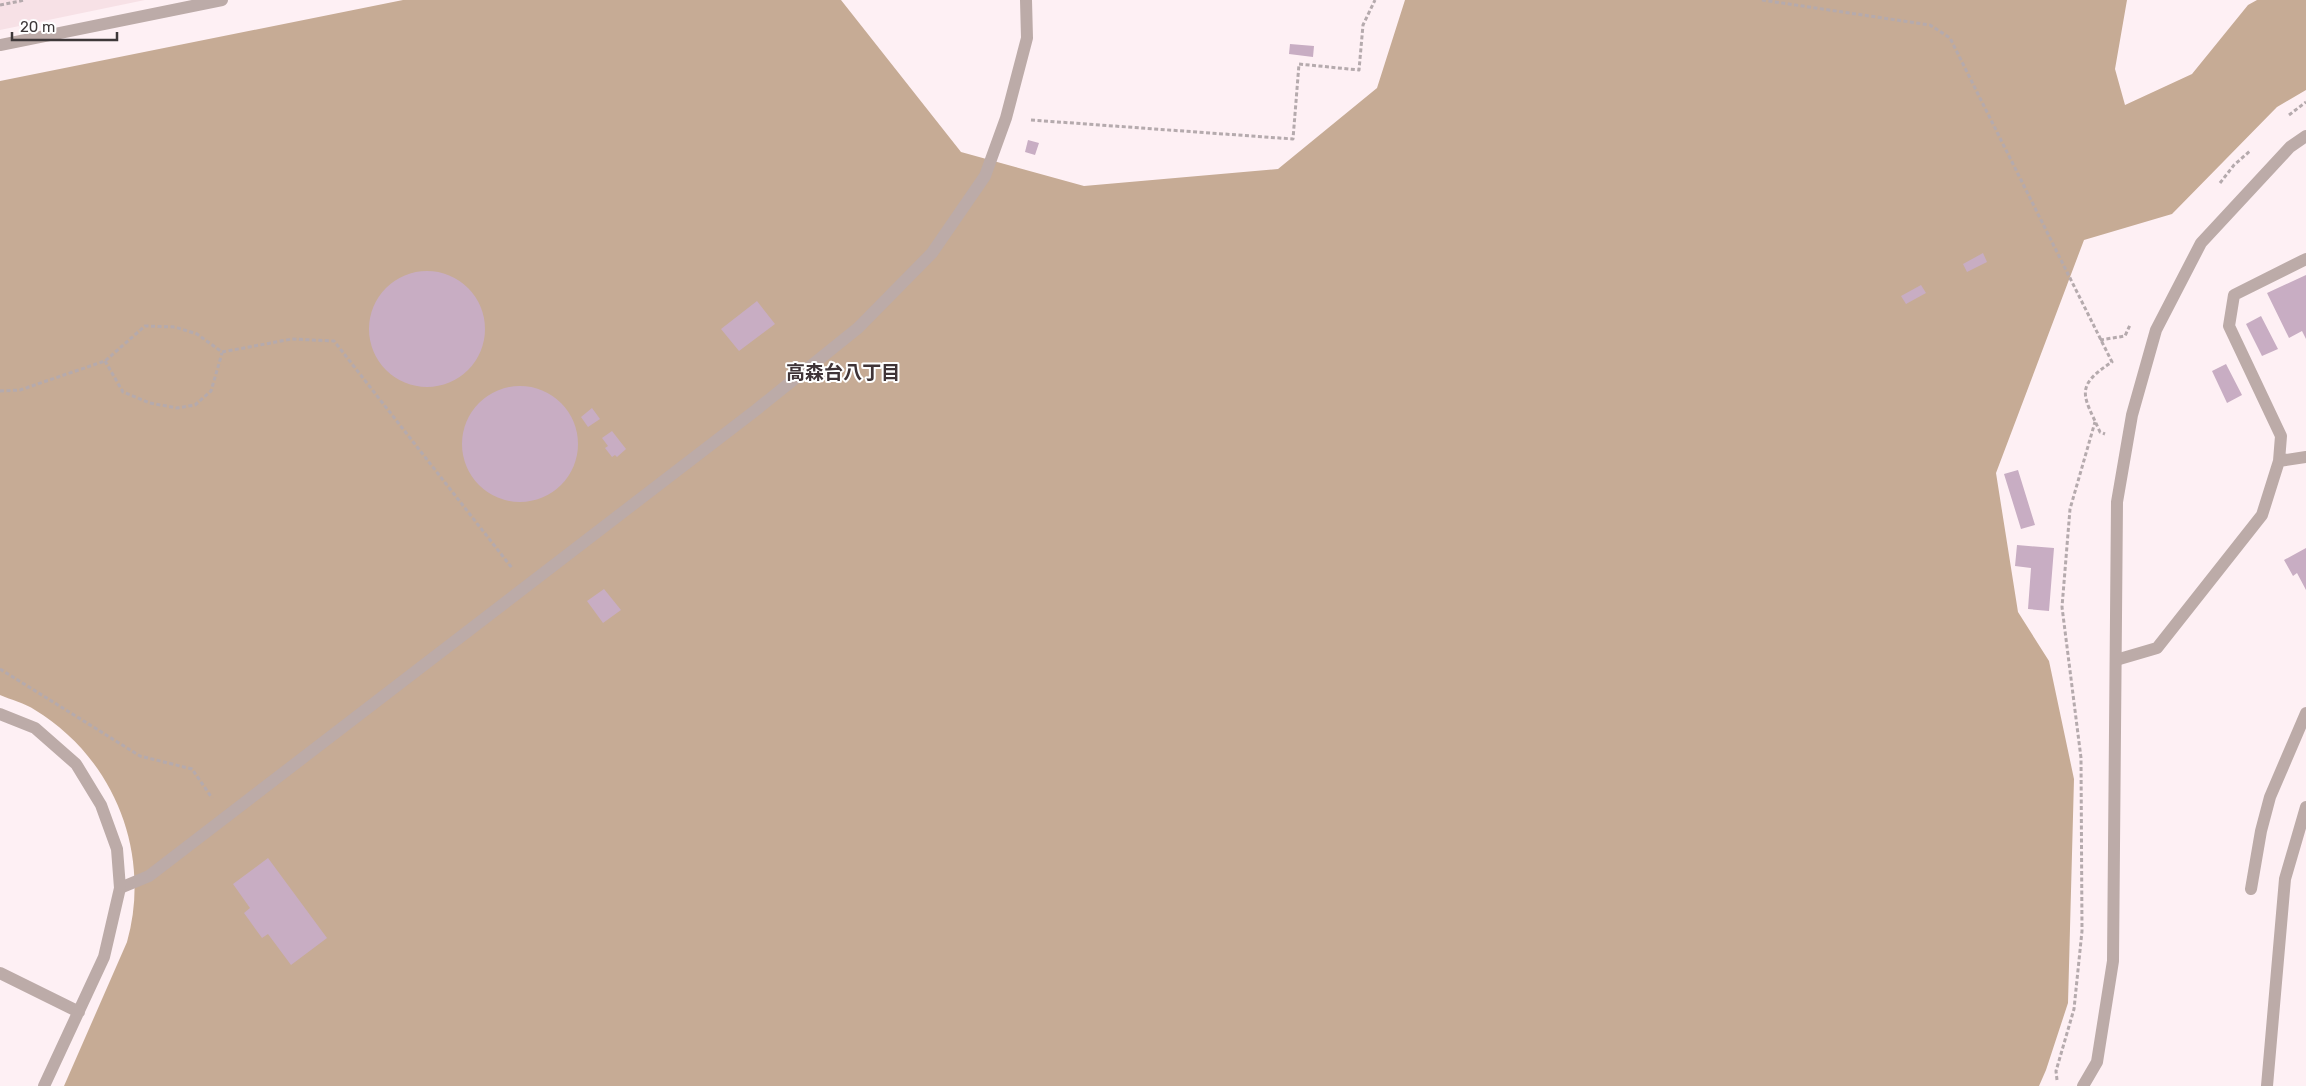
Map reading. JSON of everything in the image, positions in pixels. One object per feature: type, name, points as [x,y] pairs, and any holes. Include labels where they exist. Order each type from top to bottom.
[{"type":"street","points":[[0,45],[222,0]]},
{"type":"street","points":[[120,888],[149,876],[858,328],[932,253],[985,176],[1006,118],[1027,38],[1026,0]]},
{"type":"street","points":[[2083,1086],[2097,1062],[2113,960],[2117,502],[2132,415],[2156,330],[2200,243],[2290,147],[2306,136]]},
{"type":"street","points":[[2116,660],[2157,648],[2262,514],[2279,462],[2281,436],[2229,326],[2234,295],[2306,259]]},
{"type":"street","points":[[2279,462],[2306,457]]},
{"type":"street","points":[[2250,889],[2260,831],[2270,797],[2306,713]]},
{"type":"street","points":[[0,714],[34,728],[76,764],[101,805],[117,849],[120,888],[104,957],[44,1086]]},
{"type":"street","points":[[2267,1086],[2285,879],[2306,807]]},
{"type":"street","points":[[0,973],[79,1012]]},
{"type":"path","points":[[0,6],[26,0]]},
{"type":"path","points":[[1006,118],[1293,139],[1299,64],[1359,70],[1363,25],[1375,0]]},
{"type":"path","points":[[1762,0],[1930,25],[1950,38],[2112,362],[2092,374],[2085,385],[2086,400],[2100,432],[2127,440]]},
{"type":"path","points":[[0,391],[20,390],[106,361],[145,326],[174,327],[197,334],[222,352],[292,339],[334,341],[526,586]]},
{"type":"path","points":[[106,361],[123,392],[150,403],[177,408],[195,405],[211,391],[222,352]]},
{"type":"path","points":[[2058,1086],[2056,1071],[2074,1009],[2082,931],[2081,758],[2062,607],[2070,509],[2096,422]]},
{"type":"path","points":[[0,669],[140,756],[192,769],[226,817]]},
{"type":"shaded area","points":[[0,0],[145,0],[0,30]]},
{"type":"shaded area","points":[[403,0],[841,0],[961,152],[1084,186],[1278,169],[1377,88],[1405,0],[2127,0],[2115,69],[2125,105],[2192,74],[2248,5],[2257,0],[2306,0],[2306,90],[2277,107],[2172,214],[2084,240],[1996,473],[2018,612],[2049,661],[2074,779],[2068,1003],[2039,1086],[64,1086],[127,942],[133,908],[134,875],[130,842],[120,811],[105,781],[86,754],[63,730],[35,710],[0,695],[0,81]]},
{"type":"building","points":[[1290,44],[1314,46],[1313,57],[1289,54]]},
{"type":"building","points":[[1028,140],[1039,143],[1035,155],[1025,152]]},
{"type":"building","points":[[1983,253],[1987,262],[1967,272],[1963,264]]},
{"type":"building","points":[[427,271],[449,276],[468,288],[480,307],[485,329],[480,351],[468,370],[449,382],[427,387],[405,382],[386,370],[374,351],[369,329],[374,307],[386,288],[405,276]]},
{"type":"building","points":[[2306,275],[2306,339],[2302,331],[2289,338],[2267,293]]},
{"type":"building","points":[[1921,285],[1926,293],[1906,304],[1901,296]]},
{"type":"building","points":[[757,301],[775,324],[739,351],[721,329]]},
{"type":"building","points":[[2261,316],[2278,349],[2262,356],[2246,324]]},
{"type":"building","points":[[2226,364],[2242,395],[2227,403],[2212,371]]},
{"type":"building","points":[[520,386],[542,391],[561,403],[573,422],[578,444],[573,466],[561,485],[542,497],[520,502],[498,497],[479,485],[467,466],[462,444],[467,422],[479,403],[498,391]]},
{"type":"building","points":[[592,408],[600,419],[588,427],[581,417]]},
{"type":"building","points":[[612,431],[626,449],[617,457],[615,455],[612,457],[605,448],[608,446],[602,438]]},
{"type":"building","points":[[2018,470],[2035,525],[2021,529],[2004,474]]},
{"type":"building","points":[[2017,545],[2054,548],[2049,611],[2028,609],[2031,568],[2015,566]]},
{"type":"building","points":[[2306,548],[2306,590],[2297,573],[2293,576],[2284,560]]},
{"type":"building","points":[[604,589],[621,610],[603,623],[587,601]]},
{"type":"building","points":[[268,858],[327,938],[291,965],[268,934],[262,938],[244,913],[250,908],[233,884]]},
{"type":"district","name":"高森台八丁目","points":[[843,372]]}]
